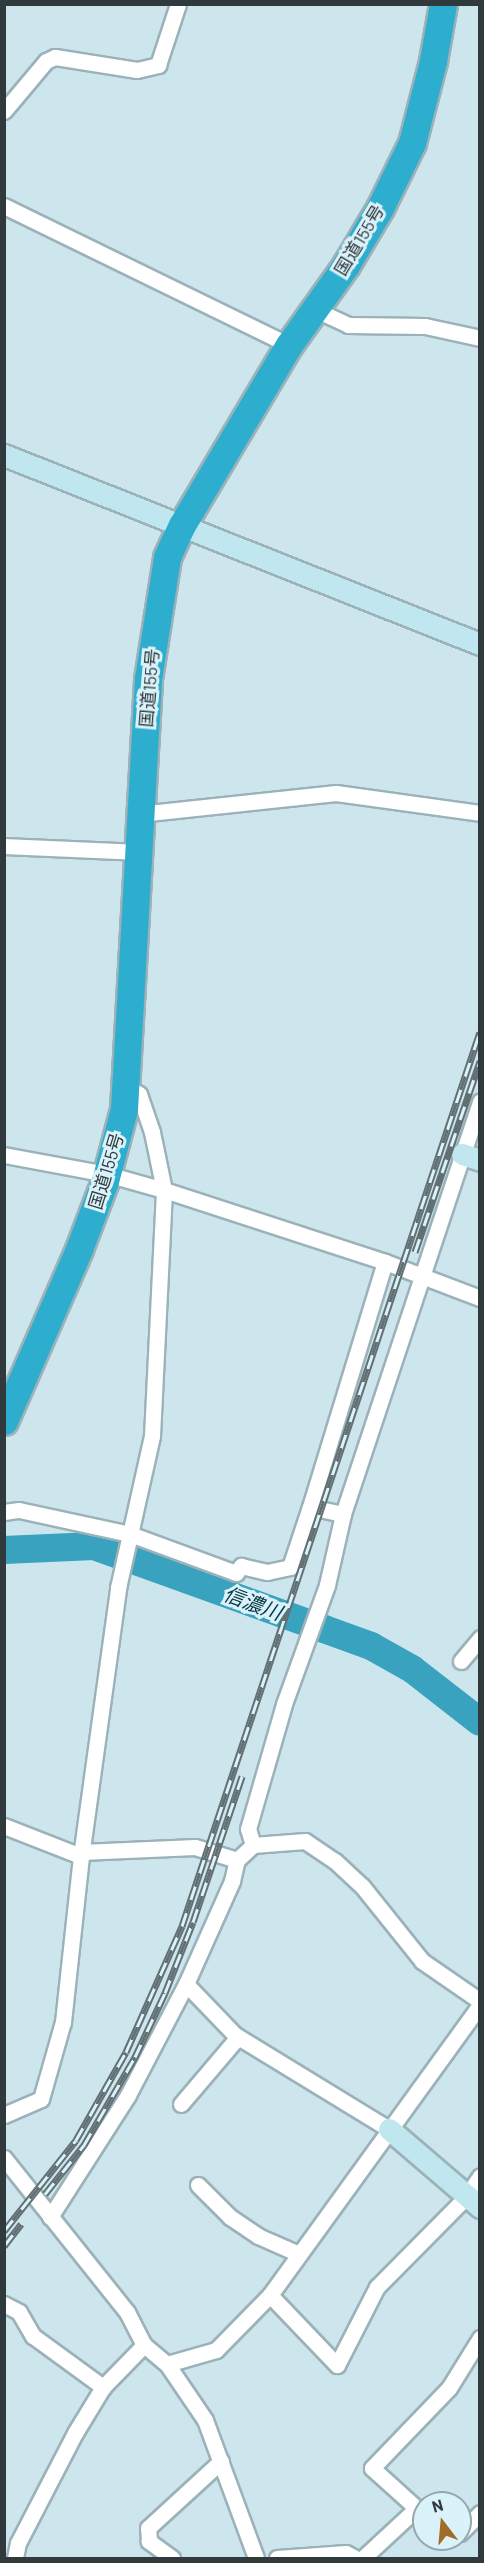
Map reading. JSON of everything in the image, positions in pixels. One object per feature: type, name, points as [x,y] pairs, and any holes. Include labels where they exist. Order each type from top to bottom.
[{"type":"highway","name":"国道155号","points":[[5,1421],[79,1249],[107,1174],[124,1109],[140,814],[156,618],[167,557],[182,525],[289,345],[380,208],[412,143],[433,60],[442,4]]},
{"type":"street","points":[[4,111],[46,61],[55,57],[137,70],[158,65],[178,4]]},
{"type":"street","points":[[4,206],[289,345]]},
{"type":"street","points":[[314,309],[348,325],[425,326],[480,338]]},
{"type":"street","points":[[4,455],[480,644]]},
{"type":"street","points":[[140,814],[336,793],[480,813]]},
{"type":"street","points":[[4,846],[139,852]]},
{"type":"street","points":[[4,2115],[41,2099],[47,2086],[63,2022],[81,1854],[118,1588],[152,1436],[164,1190],[152,1132],[139,1094],[125,1086]]},
{"type":"street","points":[[253,1845],[248,1829],[302,1653],[327,1585],[343,1514],[421,1276],[471,1157],[480,1101]]},
{"type":"street","points":[[4,1155],[107,1174],[164,1190],[385,1262],[480,1298]]},
{"type":"street","points":[[4,1512],[30,1512],[129,1538],[236,1574],[241,1566],[267,1572],[291,1567],[385,1262]]},
{"type":"street","points":[[310,1507],[343,1514]]},
{"type":"street","points":[[461,1661],[480,1638]]},
{"type":"street","points":[[4,1826],[81,1854],[195,1847],[237,1860]]},
{"type":"street","points":[[50,2217],[128,2095],[186,1984],[232,1881],[237,1860],[253,1845],[305,1841],[335,1861],[362,1886],[422,1961],[480,2003],[270,2295],[216,2350],[167,2364]]},
{"type":"street","points":[[186,1984],[238,2037],[389,2129],[473,2202]]},
{"type":"street","points":[[181,2104],[238,2037]]},
{"type":"street","points":[[4,2158],[127,2312],[144,2345],[167,2364],[205,2420],[256,2559]]},
{"type":"street","points":[[270,2295],[337,2365],[377,2288],[473,2202],[480,2176]]},
{"type":"street","points":[[198,2185],[230,2217],[258,2236],[299,2254]]},
{"type":"street","points":[[4,2304],[20,2312],[33,2336],[104,2387]]},
{"type":"street","points":[[412,2505],[372,2468],[449,2388],[480,2338]]},
{"type":"street","points":[[15,2559],[18,2543],[41,2494],[104,2387],[144,2345]]},
{"type":"street","points":[[172,2559],[149,2541],[148,2528],[220,2461]]},
{"type":"street","points":[[363,2559],[412,2519]]},
{"type":"street","points":[[277,2559],[346,2553],[355,2559]]},
{"type":"waterway","name":"信濃川","points":[[4,1550],[94,1546],[324,1629],[371,1646],[412,1669],[480,1722]]},
{"type":"railway","points":[[4,2231],[76,2140],[126,2052],[182,1926],[480,1032]]},
{"type":"railway","points":[[415,1252],[480,1061]]},
{"type":"railway","points":[[45,2194],[84,2145],[135,2057],[165,1993],[193,1922],[242,1776]]},
{"type":"railway","points":[[4,2246],[21,2224]]}]
